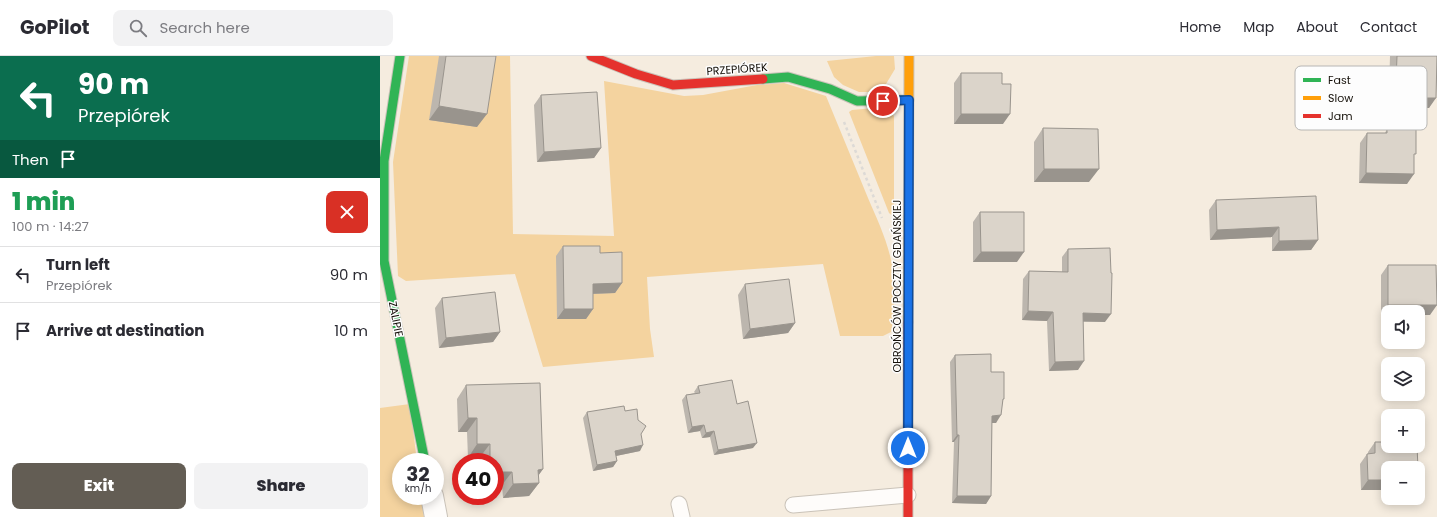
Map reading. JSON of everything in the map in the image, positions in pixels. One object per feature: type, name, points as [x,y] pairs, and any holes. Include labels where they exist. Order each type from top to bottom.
[{"type":"street","name":"ZALIPIE","points":[[400,56],[384,161],[384,261],[423,453]]},
{"type":"street","name":"PRZEPIÓREK","points":[[591,56],[636,74],[673,85],[788,78],[830,89],[857,101],[909,100]]},
{"type":"street","name":"OBROŃCÓW POCZTY GDAŃSKIEJ","points":[[908,517],[909,56]]},
{"type":"street","points":[[434,505],[436,517]]},
{"type":"lane","points":[[793,505],[908,495]]},
{"type":"path","points":[[830,89],[882,218]]},
{"type":"shaded area","points":[[409,56],[510,56],[513,234],[614,236],[604,81],[684,96],[703,95],[757,85],[784,83],[826,96],[888,248],[892,265],[894,289],[894,307],[891,332],[883,336],[840,336],[823,264],[647,277],[650,329],[654,357],[543,367],[515,274],[406,281],[398,276],[393,162]]},
{"type":"shaded area","points":[[876,56],[894,56],[895,69],[886,84],[874,92],[859,92],[843,85],[834,77],[827,61]]},
{"type":"shaded area","points":[[885,107],[894,116],[894,217],[889,213],[849,112],[852,110]]},
{"type":"shaded area","points":[[410,404],[416,453],[392,453],[392,505],[423,505],[424,517],[380,517],[380,408]]},
{"type":"building","points":[[446,56],[496,56],[487,114],[439,106]]},
{"type":"building","points":[[1397,56],[1437,56],[1436,98],[1427,98],[1427,66],[1397,66]]},
{"type":"building","points":[[961,73],[1002,73],[1002,84],[1011,84],[1010,114],[961,114]]},
{"type":"building","points":[[597,92],[601,148],[544,152],[541,95]]},
{"type":"building","points":[[1043,128],[1098,129],[1099,169],[1044,169]]},
{"type":"building","points":[[1387,130],[1416,130],[1414,174],[1366,173],[1367,133],[1387,133]]},
{"type":"building","points":[[1316,196],[1318,240],[1279,241],[1279,227],[1217,230],[1216,200]]},
{"type":"building","points":[[980,212],[1024,212],[1024,252],[981,252]]},
{"type":"building","points":[[563,246],[600,246],[600,253],[622,252],[622,283],[593,284],[593,309],[564,309]]},
{"type":"building","points":[[1110,248],[1112,273],[1111,314],[1083,313],[1084,361],[1055,362],[1053,312],[1028,311],[1029,271],[1068,272],[1068,249]]},
{"type":"building","points":[[1388,265],[1436,265],[1437,305],[1388,305]]},
{"type":"building","points":[[789,279],[795,323],[750,329],[745,284]]},
{"type":"building","points":[[495,292],[500,332],[446,338],[442,298]]},
{"type":"building","points":[[991,354],[991,372],[1004,372],[1004,399],[1001,415],[992,416],[991,496],[957,496],[959,435],[957,435],[955,355]]},
{"type":"building","points":[[732,380],[737,404],[748,401],[757,443],[718,450],[714,431],[706,433],[704,425],[692,427],[686,395],[700,393],[698,386]]},
{"type":"building","points":[[540,383],[543,469],[538,470],[539,483],[513,484],[512,472],[504,472],[504,453],[490,453],[490,444],[477,444],[477,418],[468,418],[466,385]]},
{"type":"building","points":[[624,406],[625,411],[637,409],[638,420],[646,426],[641,434],[643,445],[615,451],[617,461],[597,465],[587,412]]},
{"type":"building","points":[[1375,442],[1381,442],[1381,453],[1417,453],[1418,461],[1381,461],[1381,480],[1368,480],[1367,454],[1375,453]]},
{"type":"traffic: fast","points":[[400,56],[384,161],[384,261],[423,453]]},
{"type":"traffic: fast","points":[[763,79],[788,77],[830,89],[857,101],[909,100]]},
{"type":"traffic: slow","points":[[908,322],[909,56]]},
{"type":"traffic: jam","points":[[591,56],[636,74],[673,85],[763,79]]},
{"type":"traffic: jam","points":[[908,322],[908,517]]},
{"type":"route","points":[[883,101],[909,100],[908,448]]}]
